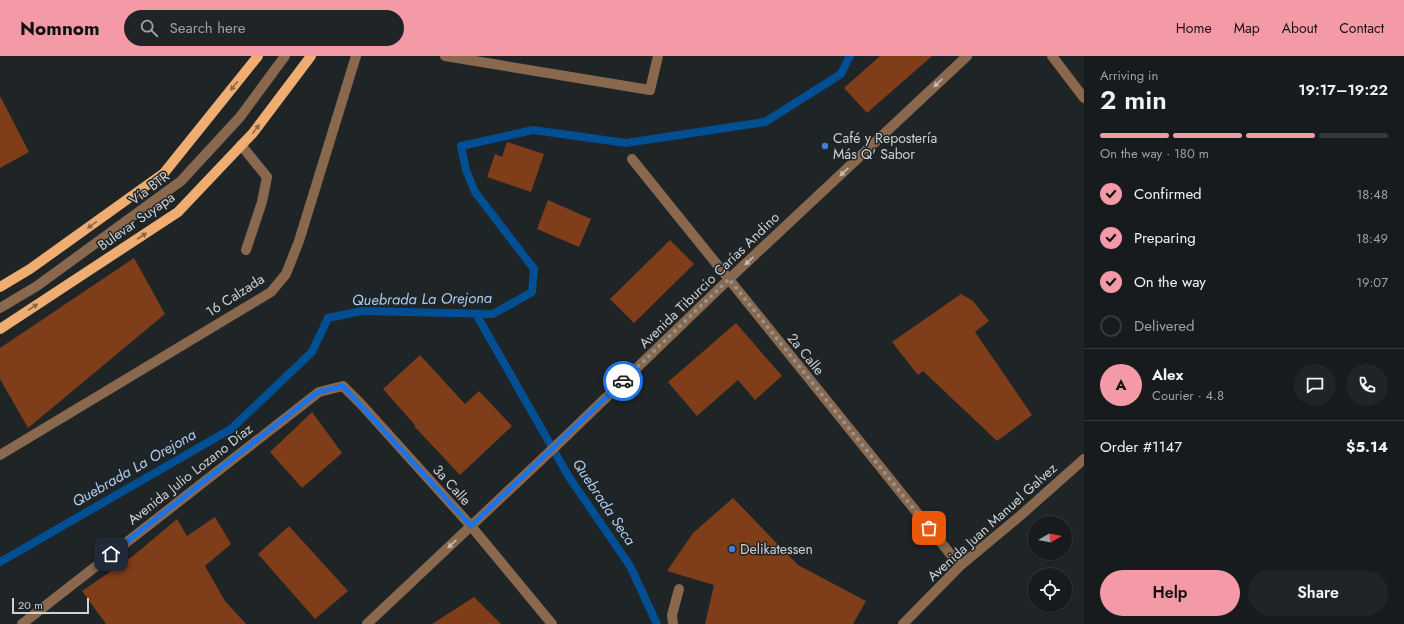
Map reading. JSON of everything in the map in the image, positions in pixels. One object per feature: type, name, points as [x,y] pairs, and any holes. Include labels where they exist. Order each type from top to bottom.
[{"type":"main road","name":"Bulevar Suyapa","points":[[0,287],[30,270],[164,173],[258,56]]},
{"type":"main road","name":"Bulevar Suyapa","points":[[0,328],[178,212],[253,133],[311,56]]},
{"type":"street","name":"Vía BTR","points":[[0,308],[37,286],[181,181],[240,117],[285,56]]},
{"type":"street","name":"16 Calzada","points":[[0,455],[271,292],[286,274],[298,241],[356,56]]},
{"type":"street","points":[[445,56],[494,60],[650,90],[658,56]]},
{"type":"street","name":"Avenida Tiburcio Carías Andino","points":[[367,624],[729,279],[967,56]]},
{"type":"street","points":[[1052,56],[1084,98]]},
{"type":"street","points":[[241,145],[267,177],[262,202],[246,250]]},
{"type":"street","name":"2a Calle","points":[[632,158],[960,566]]},
{"type":"street","name":"3a Calle","points":[[343,386],[471,526],[552,624]]},
{"type":"street","name":"Avenida Julio Lozano Díaz","points":[[22,624],[318,392],[343,386]]},
{"type":"street","name":"Avenida Juan Manuel Galvez","points":[[903,624],[960,566],[1021,515],[1084,459]]},
{"type":"street","points":[[673,624],[672,615],[680,589]]},
{"type":"building","points":[[880,56],[932,56],[867,113],[844,88]]},
{"type":"building","points":[[0,96],[29,152],[0,168]]},
{"type":"building","points":[[507,142],[544,154],[531,192],[487,177],[495,154],[502,157]]},
{"type":"building","points":[[548,200],[591,219],[579,247],[537,229]]},
{"type":"building","points":[[670,240],[694,264],[634,323],[610,299]]},
{"type":"building","points":[[134,258],[165,314],[28,428],[0,379],[0,348]]},
{"type":"building","points":[[961,294],[973,301],[989,321],[975,332],[1032,415],[997,441],[923,371],[918,375],[892,342]]},
{"type":"building","points":[[736,323],[782,376],[755,400],[738,380],[697,416],[668,382]]},
{"type":"building","points":[[420,355],[465,404],[479,391],[512,426],[460,475],[414,426],[415,425],[383,389]]},
{"type":"building","points":[[312,412],[342,453],[302,488],[270,452]]},
{"type":"building","name":"Delikatessen","points":[[733,498],[798,565],[866,601],[853,624],[705,624],[714,585],[667,571],[693,533]]},
{"type":"building","points":[[215,517],[231,544],[205,566],[225,601],[246,624],[106,624],[82,591],[133,556],[177,519],[187,536]]},
{"type":"building","points":[[289,526],[348,591],[315,619],[258,554]]},
{"type":"building","points":[[474,597],[501,624],[432,624]]},
{"type":"waterway","name":"Quebrada La Orejona","points":[[0,562],[231,429],[312,352],[328,318],[362,311],[493,314],[532,292],[534,269],[475,192],[466,170],[461,146],[533,130],[626,143],[765,122],[841,74],[850,56]]},
{"type":"waterway","name":"Quebrada Seca","points":[[476,314],[569,477],[630,566],[657,624]]},
{"type":"way so far","points":[[623,381],[729,279],[929,528]]},
{"type":"place","name":"Café y Repostería Más Q' Sabor","points":[[825,146]]},
{"type":"place","name":"Delikatessen","points":[[732,549]]},
{"type":"route","points":[[111,554],[318,392],[343,386],[471,526],[623,381]]}]
